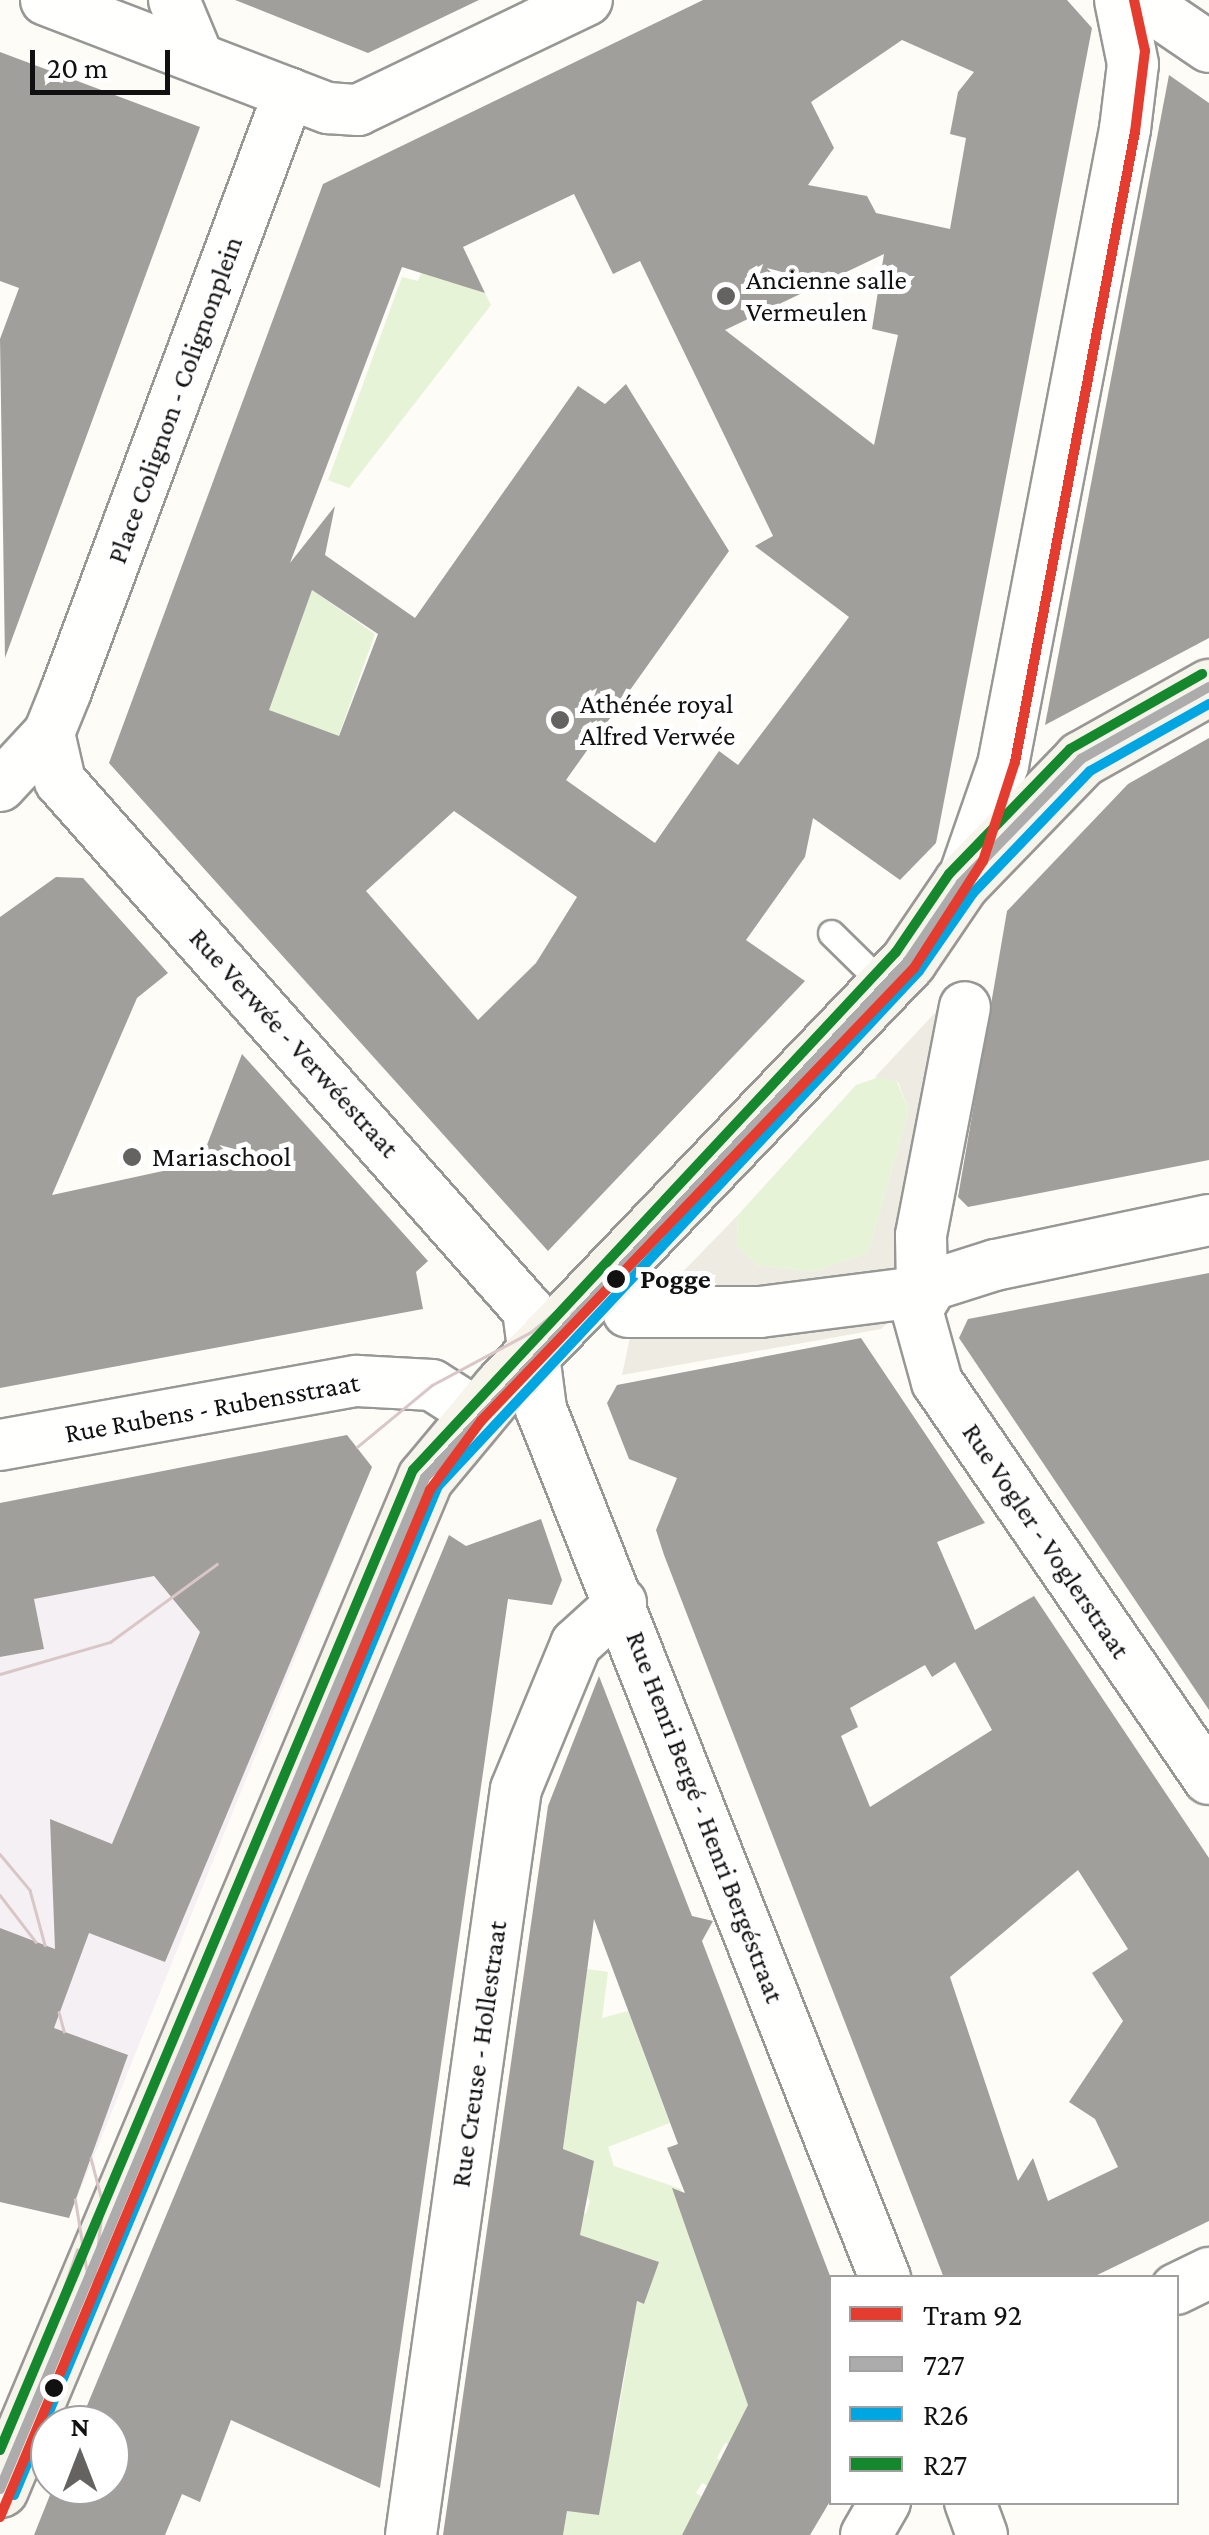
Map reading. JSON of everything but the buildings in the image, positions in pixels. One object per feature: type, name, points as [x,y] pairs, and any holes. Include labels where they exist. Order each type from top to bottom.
[{"type":"street","points":[[46,0],[290,94],[358,110],[587,0]]},
{"type":"street","points":[[174,0],[197,55]]},
{"type":"street","points":[[961,883],[994,801],[1012,722],[1125,129],[1134,64],[1123,9],[1160,13],[1209,47]]},
{"type":"street","name":"Place Colignon - Colignonplein","points":[[0,786],[49,733],[290,94]]},
{"type":"street","points":[[0,2489],[391,1542],[476,1413],[885,986],[961,883],[1080,759],[1209,687]]},
{"type":"street","points":[[1012,722],[1026,756],[1080,759]]},
{"type":"street","name":"Rue Verwée - Verwéestraat","points":[[49,733],[60,781],[507,1278],[528,1310],[534,1354]]},
{"type":"street","name":"Rue Vogler - Voglerstraat","points":[[964,1007],[927,1233],[901,1301],[918,1330],[937,1382],[1209,1779]]},
{"type":"street","points":[[628,1312],[725,1314],[901,1301],[1062,1246],[1209,1220]]},
{"type":"street","name":"Rue Henri Bergé - Henri Bergéstraat","points":[[534,1354],[541,1408],[622,1604],[885,2275]]},
{"type":"street","name":"Rue Rubens - Rubensstraat","points":[[0,1445],[356,1382],[432,1385],[476,1413]]},
{"type":"street","name":"Rue Creuse - Hollestraat","points":[[411,2535],[516,1789],[576,1644],[622,1604]]},
{"type":"street","points":[[1179,2288],[1209,2273]]},
{"type":"street","points":[[866,2535],[883,2505]]},
{"type":"street","points":[[971,2505],[982,2535]]},
{"type":"lane","points":[[832,933],[885,986]]},
{"type":"shaded area","points":[[946,1001],[922,1288],[881,1329],[622,1375],[633,1323],[737,1216],[738,1247],[757,1265],[812,1272],[868,1253],[909,1110],[898,1082],[875,1077]]},
{"type":"shaded area","points":[[347,1435],[372,1467],[69,2218],[0,2192],[0,1657],[44,1649],[15,1500]]},
{"type":"green space","points":[[422,271],[485,293],[491,305],[349,488],[328,480],[402,277],[418,281]]},
{"type":"green space","points":[[302,583],[375,634],[336,743],[264,708],[301,622],[292,617]]},
{"type":"green space","points":[[879,1077],[897,1082],[909,1110],[868,1253],[812,1272],[757,1265],[738,1247],[737,1216],[856,1085]]},
{"type":"green space","points":[[587,1969],[608,1972],[602,2018],[628,2011],[670,2123],[608,2147],[614,2166],[681,2189],[677,2204],[698,2195],[753,2352],[732,2360],[751,2393],[745,2452],[725,2443],[717,2458],[729,2466],[716,2490],[702,2483],[696,2493],[710,2502],[692,2535],[563,2535],[567,2511],[614,2436],[628,2357],[586,2348],[584,2284],[644,2304],[658,2262],[555,2228],[586,2213],[590,2201],[563,2150]]},
{"type":"tram line","name":"92","points":[[0,2517],[430,1490],[481,1421],[914,968],[983,861],[1015,762],[1135,132],[1145,51],[1134,0]]},
{"type":"tram line","points":[[571,1314],[668,1228]]},
{"type":"tram line","points":[[357,1447],[432,1385],[531,1332],[583,1289]]},
{"type":"tram line","points":[[0,1674],[110,1642],[217,1564]]},
{"type":"tram line","points":[[0,1854],[30,1890],[45,1945]]},
{"type":"tram line","points":[[0,1895],[36,1942]]},
{"type":"tram line","points":[[59,2012],[64,2031]]},
{"type":"tram line","points":[[91,2158],[103,2204],[94,2283]]},
{"type":"tram line","points":[[57,2376],[87,2274],[75,2200]]},
{"type":"tram line","points":[[42,2352],[77,2250]]},
{"type":"transit line","name":"R27","points":[[0,2450],[413,1470],[896,952],[949,874],[1070,749],[1202,674]]},
{"type":"transit line","name":"727","points":[[0,2489],[425,1478],[908,961],[961,883],[1081,759],[1209,687]]},
{"type":"transit line","name":"R26","points":[[14,2495],[438,1486],[919,971],[973,893],[1090,771],[1209,704]]},
{"type":"place","name":"Ancienne salle Vermeulen","points":[[726,296]]},
{"type":"place","name":"Athénée royal Alfred Verwée","points":[[560,720]]},
{"type":"place","name":"Mariaschool","points":[[132,1157]]},
{"type":"place","name":"Pogge","points":[[616,1279]]}]
